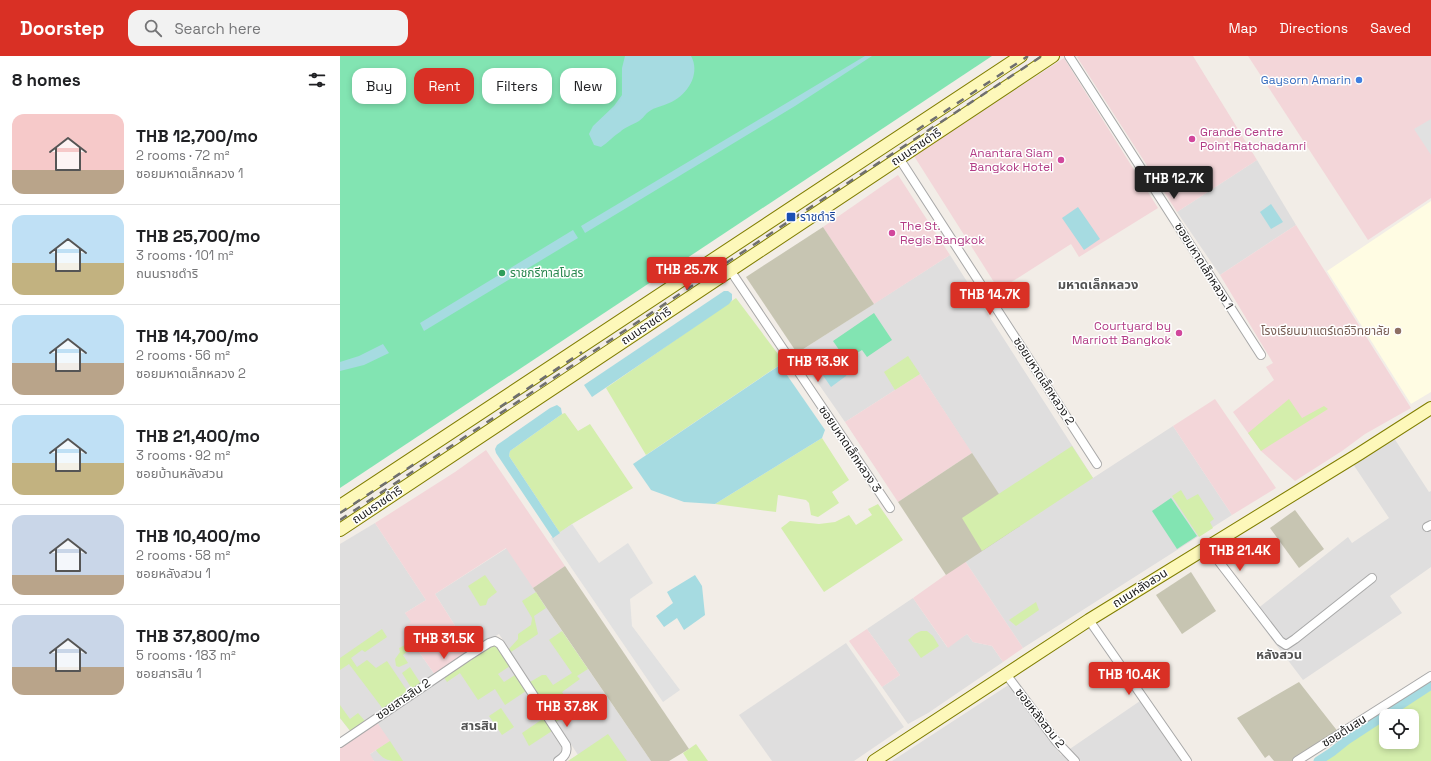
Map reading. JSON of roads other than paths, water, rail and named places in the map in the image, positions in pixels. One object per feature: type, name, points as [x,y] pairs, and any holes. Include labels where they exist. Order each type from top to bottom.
[{"type":"main road","name":"ถนนราชดำริ","points":[[340,506],[1021,56]]},
{"type":"main road","name":"ถนนราชดำริ","points":[[340,530],[1053,56]]},
{"type":"main road","points":[[889,143],[900,158]]},
{"type":"main road","points":[[560,361],[570,377]]},
{"type":"main road","name":"ถนนหลังสวน","points":[[874,761],[1088,620],[1359,454],[1431,408]]},
{"type":"main road","points":[[410,460],[420,477]]},
{"type":"street","name":"ซอยมหาดเล็กหลวง 1","points":[[1069,56],[1261,355]]},
{"type":"street","name":"ซอยมหาดเล็กหลวง 2","points":[[900,158],[1097,464]]},
{"type":"street","name":"ซอยมหาดเล็กหลวง 3","points":[[730,270],[890,508]]},
{"type":"street","points":[[1207,546],[1280,641],[1286,645],[1372,578]]},
{"type":"street","points":[[1088,620],[1187,761]]},
{"type":"street","name":"ซอยสารสิน 2","points":[[340,743],[417,690],[495,640],[500,644],[566,746],[567,750],[565,755],[558,761]]},
{"type":"street","name":"ซอยหลังสวน 2","points":[[1006,674],[1056,741],[1075,761]]},
{"type":"street","name":"ซอยต้นสน","points":[[1296,761],[1431,676]]},
{"type":"water","points":[[625,56],[691,56],[694,62],[694,75],[685,92],[675,100],[650,111],[640,120],[615,135],[601,147],[594,145],[589,134],[593,126],[616,104],[622,95],[622,68]]},
{"type":"water","points":[[865,56],[872,56],[795,106],[585,233],[581,226]]},
{"type":"water","points":[[1271,204],[1283,222],[1271,229],[1260,212]]},
{"type":"water","points":[[1078,207],[1100,239],[1084,250],[1062,218]]},
{"type":"water","points":[[573,230],[578,238],[424,331],[420,323]]},
{"type":"water","points":[[724,291],[728,291],[732,294],[732,300],[729,304],[592,397],[584,385]]},
{"type":"water","points":[[383,344],[389,353],[364,365],[340,371],[340,362],[359,356]]},
{"type":"water","points":[[827,352],[839,369],[844,369],[847,374],[831,387],[813,361]]},
{"type":"water","points":[[780,365],[825,430],[822,438],[715,504],[684,502],[651,490],[633,464]]},
{"type":"water","points":[[557,405],[561,408],[562,414],[510,451],[509,456],[560,533],[553,538],[496,453],[495,449],[497,445],[550,408]]},
{"type":"water","points":[[695,575],[702,586],[705,615],[684,630],[677,618],[664,627],[656,616],[673,603],[667,592]]},
{"type":"waterway","points":[[1318,761],[1347,740],[1431,685]]},
{"type":"railway","points":[[917,130],[1028,56]]},
{"type":"railway","points":[[340,520],[791,220],[1042,56]]},
{"type":"railway","points":[[500,407],[582,352]]},
{"type":"railway","points":[[340,513],[419,461]]},
{"type":"place","name":"Gaysorn Amarin","points":[[1359,80]]},
{"type":"place","name":"Grande Centre Point Ratchadamri","points":[[1192,139]]},
{"type":"place","name":"Anantara Siam Bangkok Hotel","points":[[1061,160]]},
{"type":"place","name":"ราชดำริ","points":[[791,217]]},
{"type":"place","name":"The St. Regis Bangkok","points":[[892,233]]},
{"type":"place","name":"ราชกรีฑาสโมสร","points":[[502,273]]},
{"type":"place","name":"โรงเรียนมาแตร์เดอีวิทยาลัย","points":[[1398,331]]},
{"type":"place","name":"Courtyard by Marriott Bangkok","points":[[1179,333]]},
{"type":"district","name":"มหาดเล็กหลวง","points":[[1098,284]]},
{"type":"district","name":"หลังสวน","points":[[1279,654]]},
{"type":"district","name":"สารสิน","points":[[479,725]]}]
